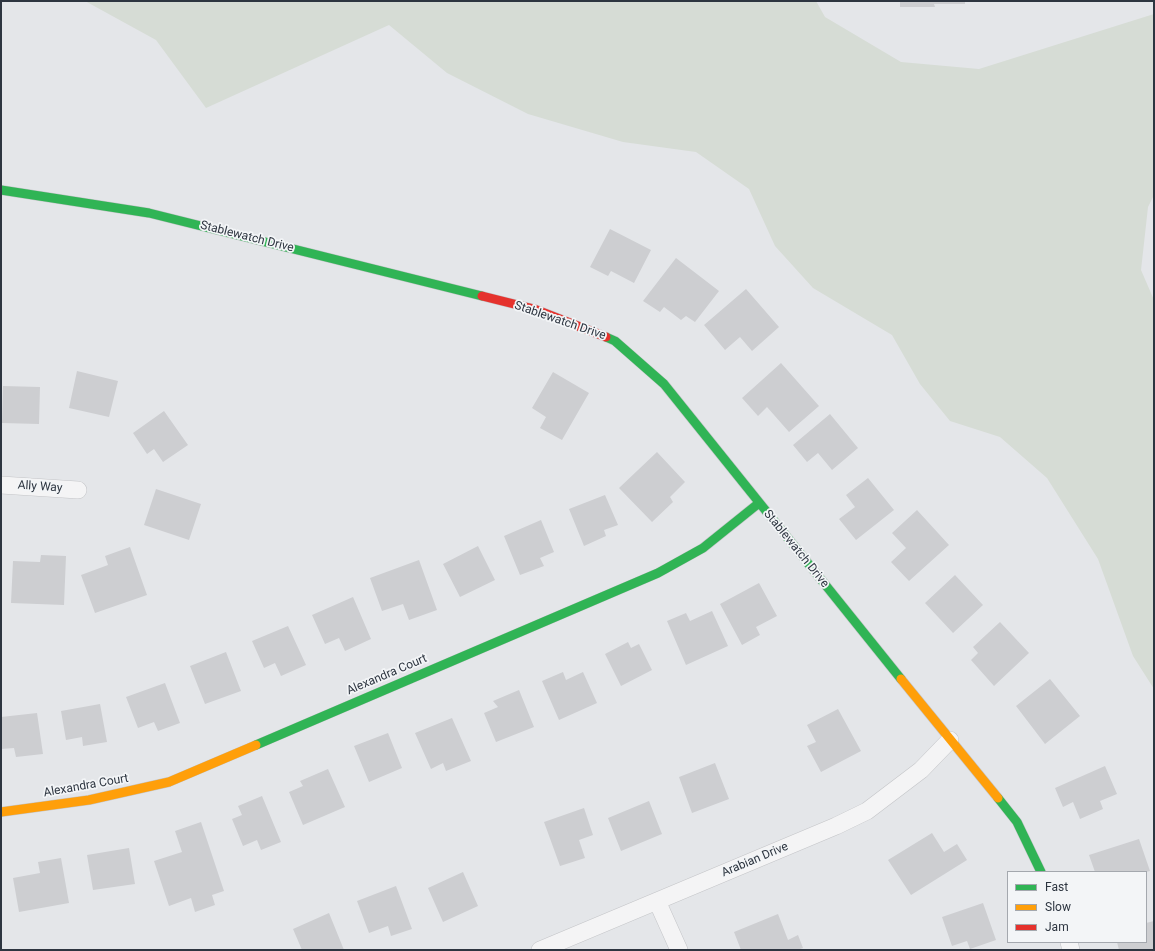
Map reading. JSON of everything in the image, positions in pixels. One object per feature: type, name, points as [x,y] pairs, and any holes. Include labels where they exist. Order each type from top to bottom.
[{"type":"street","name":"Stablewatch Drive","points":[[1,190],[149,212],[534,309],[615,340],[664,384],[759,504],[1017,822],[1041,871]]},
{"type":"street","name":"Ally Way","points":[[1,485],[78,490]]},
{"type":"street","name":"Alexandra Court","points":[[1,812],[88,800],[168,782],[658,573],[703,548],[759,504]]},
{"type":"street","name":"Arabian Drive","points":[[540,950],[836,826],[867,811],[921,770],[950,740]]},
{"type":"street","points":[[657,901],[679,950]]},
{"type":"shaded area","points":[[85,1],[816,1],[825,17],[901,62],[979,69],[1154,14],[1154,195],[1148,207],[1141,270],[1154,300],[1154,689],[1133,656],[1098,559],[1047,478],[1000,437],[950,421],[920,384],[892,335],[813,288],[775,246],[749,189],[696,152],[623,142],[528,114],[447,73],[389,25],[206,108],[156,40]]},
{"type":"building","points":[[900,1],[965,1],[965,4],[934,4],[935,7],[900,7]]},
{"type":"building","points":[[610,229],[651,250],[634,283],[611,271],[608,276],[590,267]]},
{"type":"building","points":[[676,258],[719,291],[695,322],[686,316],[681,320],[664,307],[660,312],[643,301]]},
{"type":"building","points":[[746,289],[779,327],[752,351],[740,337],[725,350],[704,325]]},
{"type":"building","points":[[781,363],[819,406],[789,432],[767,407],[758,416],[742,398]]},
{"type":"building","points":[[77,371],[118,381],[109,417],[69,408]]},
{"type":"building","points":[[553,372],[589,393],[562,440],[540,428],[546,417],[532,408]]},
{"type":"building","points":[[3,386],[40,387],[39,424],[2,423]]},
{"type":"building","points":[[164,411],[188,445],[163,462],[154,449],[147,454],[133,433]]},
{"type":"building","points":[[830,414],[858,448],[832,470],[818,453],[807,462],[793,445]]},
{"type":"building","points":[[657,452],[685,482],[670,497],[673,502],[652,522],[619,488]]},
{"type":"building","points":[[868,478],[894,510],[856,540],[839,519],[855,507],[846,495]]},
{"type":"building","points":[[156,489],[201,504],[189,540],[144,525]]},
{"type":"building","points":[[605,495],[618,525],[604,530],[606,536],[584,546],[569,509]]},
{"type":"building","points":[[917,510],[949,545],[909,581],[891,562],[906,548],[892,533]]},
{"type":"building","points":[[541,520],[554,552],[540,558],[544,566],[520,575],[504,536]]},
{"type":"building","points":[[478,546],[495,580],[460,597],[443,564]]},
{"type":"building","points":[[130,547],[147,595],[95,613],[81,575],[108,565],[105,556]]},
{"type":"building","points":[[41,555],[66,556],[64,605],[11,603],[13,561],[40,562]]},
{"type":"building","points":[[419,560],[437,610],[409,620],[403,604],[382,611],[370,578]]},
{"type":"building","points":[[955,575],[983,605],[953,633],[925,603]]},
{"type":"building","points":[[759,583],[777,616],[756,627],[760,635],[742,645],[720,604]]},
{"type":"building","points":[[353,597],[371,639],[345,651],[339,638],[325,644],[312,615]]},
{"type":"building","points":[[712,611],[728,646],[686,665],[667,621],[686,613],[690,621]]},
{"type":"building","points":[[1000,622],[1029,653],[994,686],[971,660],[978,653],[973,647]]},
{"type":"building","points":[[288,626],[306,665],[281,676],[275,663],[264,668],[252,641]]},
{"type":"building","points":[[628,642],[631,648],[639,644],[652,670],[621,686],[605,654]]},
{"type":"building","points":[[226,652],[241,691],[205,704],[190,666]]},
{"type":"building","points":[[563,672],[566,680],[583,672],[597,703],[559,720],[542,681]]},
{"type":"building","points":[[1050,679],[1080,716],[1045,744],[1016,706]]},
{"type":"building","points":[[165,683],[180,723],[158,731],[154,722],[138,728],[126,697]]},
{"type":"building","points":[[519,690],[534,727],[496,742],[484,713],[498,707],[493,701]]},
{"type":"building","points":[[100,704],[107,742],[83,746],[82,737],[66,740],[61,711]]},
{"type":"building","points":[[838,709],[861,751],[821,772],[807,746],[816,742],[807,725]]},
{"type":"building","points":[[37,713],[43,754],[16,757],[14,748],[1,749],[1,717]]},
{"type":"building","points":[[452,718],[471,761],[446,771],[443,763],[431,769],[415,733]]},
{"type":"building","points":[[388,733],[402,768],[369,782],[354,746]]},
{"type":"building","points":[[715,763],[729,799],[692,813],[679,777]]},
{"type":"building","points":[[1105,766],[1117,794],[1100,801],[1103,809],[1080,819],[1073,802],[1063,807],[1055,788]]},
{"type":"building","points":[[328,769],[345,807],[303,825],[289,792],[303,786],[300,781]]},
{"type":"building","points":[[262,796],[281,842],[261,850],[257,840],[243,846],[232,819],[242,815],[238,806]]},
{"type":"building","points":[[649,801],[662,834],[621,851],[608,818]]},
{"type":"building","points":[[584,808],[593,835],[579,840],[585,858],[560,866],[544,822]]},
{"type":"building","points":[[201,822],[224,891],[212,895],[215,905],[195,912],[191,898],[169,906],[154,861],[182,852],[175,831]]},
{"type":"building","points":[[932,833],[944,852],[957,844],[967,860],[911,895],[888,860]]},
{"type":"building","points":[[1139,839],[1150,871],[1095,871],[1089,855]]},
{"type":"building","points":[[129,848],[135,884],[93,890],[87,855]]},
{"type":"building","points":[[61,858],[69,903],[19,912],[13,878],[40,873],[38,862]]},
{"type":"building","points":[[463,872],[478,906],[443,922],[428,888]]},
{"type":"building","points":[[396,886],[412,929],[391,936],[388,926],[369,933],[357,901]]},
{"type":"building","points":[[983,903],[996,940],[970,949],[967,941],[952,946],[942,917]]},
{"type":"building","points":[[329,913],[344,950],[302,950],[293,929]]},
{"type":"building","points":[[778,914],[788,940],[798,935],[803,948],[797,950],[741,950],[734,932]]},
{"type":"building","points":[[1154,921],[1154,950],[1119,950],[1117,943],[1147,943],[1147,923]]},
{"type":"traffic: fast","points":[[1,190],[149,213],[482,296]]},
{"type":"traffic: fast","points":[[606,337],[615,341],[664,384],[901,679]]},
{"type":"traffic: fast","points":[[256,745],[658,573],[703,548],[759,503]]},
{"type":"traffic: fast","points":[[998,798],[1017,822],[1041,871]]},
{"type":"traffic: slow","points":[[901,679],[998,798]]},
{"type":"traffic: slow","points":[[1,812],[89,800],[169,782],[256,745]]},
{"type":"traffic: jam","points":[[482,296],[534,309],[606,337]]}]
